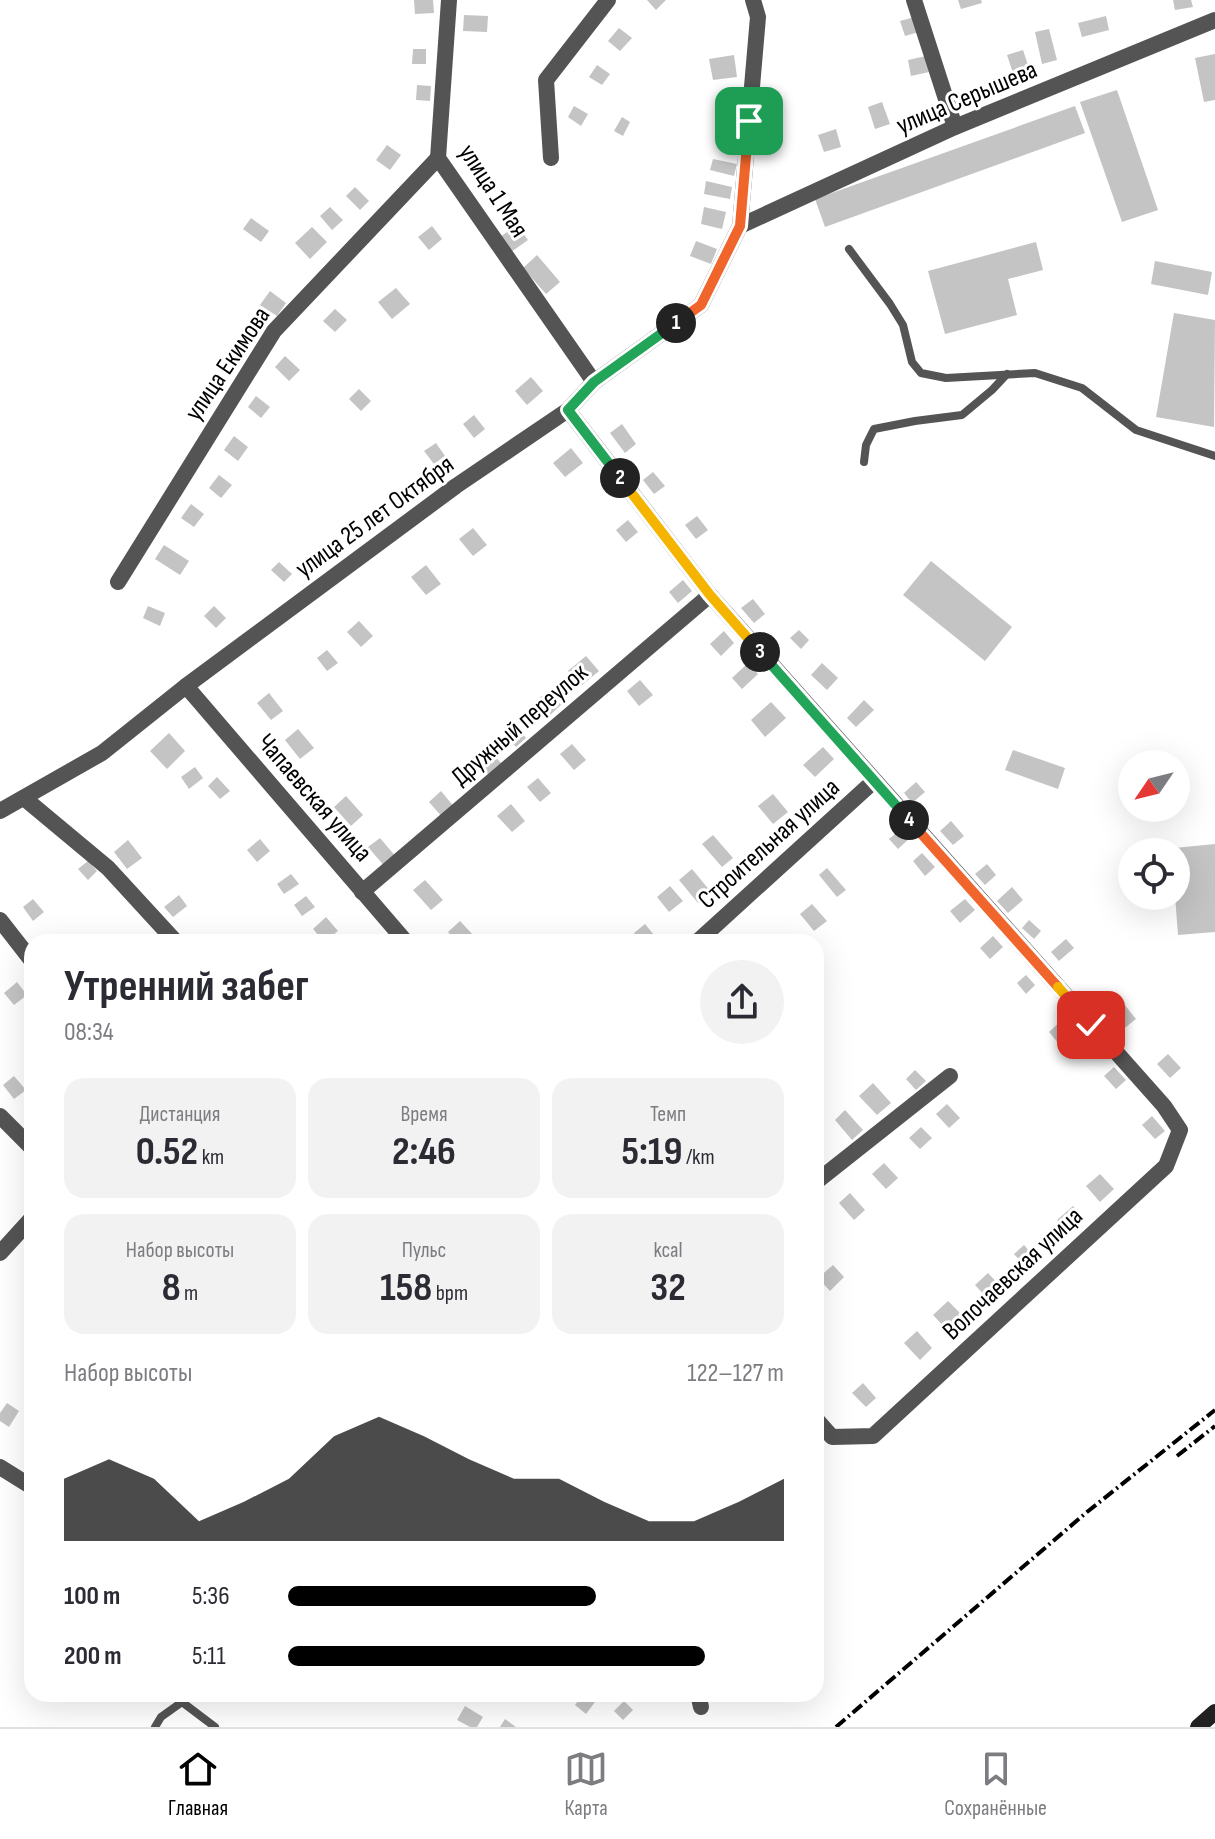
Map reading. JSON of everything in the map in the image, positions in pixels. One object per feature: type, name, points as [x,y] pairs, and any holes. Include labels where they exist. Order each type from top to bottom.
[{"type":"main road","points":[[1198,1727],[1215,1712]]},
{"type":"street","name":"улица 1 Мая","points":[[449,0],[438,158],[594,382]]},
{"type":"street","points":[[551,158],[546,80],[608,0]]},
{"type":"street","points":[[740,226],[758,17],[753,0]]},
{"type":"street","points":[[914,0],[955,127]]},
{"type":"street","name":"улица Серышева","points":[[740,226],[955,127],[1215,20]]},
{"type":"street","name":"улица Екимова","points":[[118,582],[274,331],[438,158]]},
{"type":"street","name":"улица 25 лет Октября","points":[[0,811],[102,753],[186,686],[456,486],[568,410],[594,382],[701,305],[740,226]]},
{"type":"street","points":[[568,410],[710,595],[874,781]]},
{"type":"street","name":"Дружный переулок","points":[[362,892],[710,595]]},
{"type":"street","name":"Чапаевская улица","points":[[186,686],[399,934]]},
{"type":"street","name":"Строительная улица","points":[[706,934],[874,781]]},
{"type":"street","name":"Волочаевская улица","points":[[824,1428],[832,1437],[873,1436],[1166,1166],[1180,1130],[1164,1106],[874,781]]},
{"type":"street","points":[[24,798],[108,868],[169,934]]},
{"type":"street","points":[[0,920],[24,951]]},
{"type":"street","points":[[824,1176],[950,1076]]},
{"type":"street","points":[[0,1116],[24,1140]]},
{"type":"street","points":[[0,1253],[24,1227]]},
{"type":"street","points":[[0,1467],[24,1482]]},
{"type":"lane","points":[[849,249],[903,325],[912,362],[921,373],[946,378],[1035,373],[1082,388],[1136,430],[1215,456]]},
{"type":"lane","points":[[864,462],[866,445],[874,429],[962,415],[1007,374]]},
{"type":"lane","points":[[155,1727],[161,1717],[182,1702],[215,1727]]},
{"type":"building","points":[[414,0],[433,0],[434,13],[415,14]]},
{"type":"building","points":[[647,0],[666,0],[656,10]]},
{"type":"building","points":[[958,0],[981,0],[982,3],[961,9]]},
{"type":"building","points":[[1173,0],[1191,0],[1193,7],[1175,10]]},
{"type":"building","points":[[464,15],[488,16],[487,32],[463,31]]},
{"type":"building","points":[[1106,16],[1109,30],[1082,37],[1078,23]]},
{"type":"building","points":[[915,17],[919,32],[905,36],[900,21]]},
{"type":"building","points":[[619,28],[632,38],[620,51],[608,41]]},
{"type":"building","points":[[1049,29],[1057,60],[1042,64],[1035,32]]},
{"type":"building","points":[[413,49],[426,49],[426,64],[412,64]]},
{"type":"building","points":[[1023,50],[1030,71],[1014,76],[1007,55]]},
{"type":"building","points":[[1215,54],[1215,100],[1204,102],[1195,58]]},
{"type":"building","points":[[734,55],[737,77],[713,80],[709,59]]},
{"type":"building","points":[[926,56],[929,72],[911,76],[908,60]]},
{"type":"building","points":[[597,65],[610,74],[602,85],[589,77]]},
{"type":"building","points":[[417,85],[431,86],[430,101],[416,100]]},
{"type":"building","points":[[1117,90],[1158,210],[1122,222],[1080,102]]},
{"type":"building","points":[[720,101],[740,105],[737,121],[717,116]]},
{"type":"building","points":[[882,102],[890,124],[875,129],[868,107]]},
{"type":"building","points":[[574,106],[588,114],[581,126],[568,117]]},
{"type":"building","points":[[1075,106],[1085,133],[825,227],[815,199]]},
{"type":"building","points":[[622,117],[630,122],[623,136],[614,131]]},
{"type":"building","points":[[836,129],[841,147],[824,152],[818,135]]},
{"type":"building","points":[[387,145],[401,155],[390,170],[376,160]]},
{"type":"building","points":[[713,159],[737,164],[734,176],[710,170]]},
{"type":"building","points":[[706,181],[732,187],[730,199],[704,194]]},
{"type":"building","points":[[355,187],[369,201],[360,210],[346,196]]},
{"type":"building","points":[[330,207],[343,220],[332,230],[320,216]]},
{"type":"building","points":[[704,207],[726,212],[722,229],[701,224]]},
{"type":"building","points":[[251,218],[269,231],[261,242],[243,229]]},
{"type":"building","points":[[517,225],[528,240],[511,252],[500,237]]},
{"type":"building","points":[[432,226],[442,239],[429,250],[418,237]]},
{"type":"building","points":[[312,227],[327,242],[310,259],[295,243]]},
{"type":"building","points":[[696,241],[717,249],[711,264],[690,256]]},
{"type":"building","points":[[1036,242],[1043,270],[1008,279],[1017,315],[945,334],[928,271]]},
{"type":"building","points":[[537,255],[560,282],[546,294],[523,268]]},
{"type":"building","points":[[1155,261],[1212,272],[1208,295],[1151,284]]},
{"type":"building","points":[[396,288],[410,304],[392,319],[378,302]]},
{"type":"building","points":[[270,291],[286,303],[277,316],[260,305]]},
{"type":"building","points":[[335,309],[347,320],[335,332],[323,321]]},
{"type":"building","points":[[1174,313],[1215,320],[1214,427],[1156,417]]},
{"type":"building","points":[[285,356],[300,370],[289,381],[275,367]]},
{"type":"building","points":[[531,377],[543,391],[527,405],[515,391]]},
{"type":"building","points":[[359,389],[371,401],[361,411],[349,399]]},
{"type":"building","points":[[256,396],[270,407],[261,418],[248,407]]},
{"type":"building","points":[[474,415],[485,429],[474,438],[463,424]]},
{"type":"building","points":[[622,424],[636,444],[625,453],[610,433]]},
{"type":"building","points":[[234,436],[248,447],[238,461],[224,450]]},
{"type":"building","points":[[436,443],[445,456],[434,464],[424,451]]},
{"type":"building","points":[[571,448],[583,463],[565,477],[553,463]]},
{"type":"building","points":[[653,472],[665,486],[654,494],[643,480]]},
{"type":"building","points":[[219,475],[232,485],[221,498],[209,488]]},
{"type":"building","points":[[191,504],[204,514],[194,527],[181,518]]},
{"type":"building","points":[[697,516],[708,530],[696,539],[685,525]]},
{"type":"building","points":[[628,520],[638,532],[626,542],[616,530]]},
{"type":"building","points":[[473,528],[487,545],[473,556],[459,539]]},
{"type":"building","points":[[164,545],[189,561],[180,575],[155,559]]},
{"type":"building","points":[[931,561],[1012,627],[985,661],[903,595]]},
{"type":"building","points":[[279,562],[292,574],[284,582],[271,570]]},
{"type":"building","points":[[426,565],[441,584],[426,595],[411,577]]},
{"type":"building","points":[[683,580],[692,591],[678,603],[669,592]]},
{"type":"building","points":[[753,599],[765,614],[754,623],[741,608]]},
{"type":"building","points":[[148,606],[165,613],[160,626],[143,618]]},
{"type":"building","points":[[214,606],[226,618],[216,628],[204,616]]},
{"type":"building","points":[[359,621],[373,636],[361,647],[347,632]]},
{"type":"building","points":[[799,630],[809,640],[801,649],[790,638]]},
{"type":"building","points":[[724,631],[734,643],[721,656],[710,644]]},
{"type":"building","points":[[327,650],[338,663],[327,671],[317,658]]},
{"type":"building","points":[[586,656],[599,671],[581,686],[568,671]]},
{"type":"building","points":[[748,663],[758,674],[742,689],[732,678]]},
{"type":"building","points":[[822,663],[838,678],[827,690],[811,675]]},
{"type":"building","points":[[640,680],[653,695],[639,706],[627,691]]},
{"type":"building","points":[[549,690],[561,705],[550,715],[537,700]]},
{"type":"building","points":[[269,693],[283,711],[271,720],[257,703]]},
{"type":"building","points":[[864,700],[874,710],[856,727],[847,718]]},
{"type":"building","points":[[771,702],[786,718],[765,737],[751,720]]},
{"type":"building","points":[[515,725],[526,738],[516,747],[505,734]]},
{"type":"building","points":[[298,729],[314,748],[300,759],[285,740]]},
{"type":"building","points":[[169,733],[185,751],[167,769],[150,751]]},
{"type":"building","points":[[572,744],[586,760],[574,770],[560,754]]},
{"type":"building","points":[[823,747],[834,759],[815,777],[803,765]]},
{"type":"building","points":[[489,749],[501,763],[488,774],[476,760]]},
{"type":"building","points":[[1013,750],[1065,768],[1058,789],[1005,770]]},
{"type":"building","points":[[195,767],[203,778],[189,789],[181,777]]},
{"type":"building","points":[[217,777],[230,791],[220,799],[208,786]]},
{"type":"building","points":[[538,778],[551,793],[540,802],[527,787]]},
{"type":"building","points":[[916,782],[925,792],[912,803],[904,793]]},
{"type":"building","points":[[441,791],[455,808],[443,818],[429,802]]},
{"type":"building","points":[[773,794],[788,812],[773,824],[758,806]]},
{"type":"building","points":[[346,796],[363,815],[351,826],[334,807]]},
{"type":"building","points":[[511,804],[525,821],[512,832],[497,816]]},
{"type":"building","points":[[951,821],[964,836],[953,845],[940,831]]},
{"type":"building","points":[[901,829],[910,838],[898,849],[889,839]]},
{"type":"building","points":[[713,835],[733,858],[722,867],[702,844]]},
{"type":"building","points":[[380,838],[397,858],[386,868],[368,847]]},
{"type":"building","points":[[260,839],[270,851],[257,862],[247,850]]},
{"type":"building","points":[[128,840],[142,858],[127,869],[114,852]]},
{"type":"building","points":[[1215,844],[1215,932],[1178,935],[1176,910],[1190,910],[1190,846]]},
{"type":"building","points":[[922,853],[935,867],[925,876],[913,861]]},
{"type":"building","points":[[88,861],[97,871],[88,880],[78,869]]},
{"type":"building","points":[[987,864],[996,875],[985,885],[975,874]]},
{"type":"building","points":[[827,868],[846,890],[837,897],[819,875]]},
{"type":"building","points":[[692,869],[711,892],[698,903],[679,880]]},
{"type":"building","points":[[291,874],[299,884],[284,894],[277,884]]},
{"type":"building","points":[[425,880],[443,900],[431,910],[413,890]]},
{"type":"building","points":[[670,886],[683,901],[669,912],[657,897]]},
{"type":"building","points":[[1012,887],[1023,900],[1008,913],[997,901]]},
{"type":"building","points":[[179,895],[187,906],[173,917],[164,907]]},
{"type":"building","points":[[306,896],[315,907],[302,916],[294,905]]},
{"type":"building","points":[[33,899],[44,912],[33,921],[23,907]]},
{"type":"building","points":[[965,899],[975,910],[960,923],[950,911]]},
{"type":"building","points":[[812,904],[827,921],[814,931],[800,914]]},
{"type":"building","points":[[326,917],[338,931],[334,934],[317,934],[313,929]]},
{"type":"building","points":[[1029,920],[1041,931],[1034,939],[1022,928]]},
{"type":"building","points":[[460,921],[472,934],[450,934],[448,932]]},
{"type":"building","points":[[645,924],[653,934],[635,934]]},
{"type":"building","points":[[993,936],[1003,947],[990,959],[980,948]]},
{"type":"building","points":[[1066,939],[1074,948],[1059,961],[1051,952]]},
{"type":"building","points":[[1026,975],[1035,985],[1026,994],[1017,983]]},
{"type":"building","points":[[17,982],[24,991],[24,997],[14,1005],[4,993]]},
{"type":"building","points":[[1120,999],[1136,1019],[1121,1031],[1105,1012]]},
{"type":"building","points":[[1067,1015],[1078,1027],[1059,1044],[1049,1032]]},
{"type":"building","points":[[1168,1054],[1181,1068],[1170,1078],[1157,1064]]},
{"type":"building","points":[[1114,1067],[1126,1080],[1116,1089],[1104,1076]]},
{"type":"building","points":[[915,1070],[926,1081],[916,1090],[906,1079]]},
{"type":"building","points":[[14,1076],[24,1092],[14,1099],[3,1085]]},
{"type":"building","points":[[873,1083],[891,1103],[877,1115],[859,1096]]},
{"type":"building","points":[[947,1104],[960,1118],[949,1128],[936,1114]]},
{"type":"building","points":[[845,1110],[863,1130],[852,1140],[835,1120]]},
{"type":"building","points":[[1152,1116],[1165,1131],[1155,1139],[1142,1125]]},
{"type":"building","points":[[921,1127],[932,1138],[920,1149],[909,1138]]},
{"type":"building","points":[[884,1163],[898,1178],[886,1189],[872,1174]]},
{"type":"building","points":[[1100,1174],[1114,1189],[1100,1202],[1086,1186]]},
{"type":"building","points":[[850,1193],[865,1210],[854,1220],[839,1203]]},
{"type":"building","points":[[1073,1206],[1083,1217],[1067,1231],[1057,1220]]},
{"type":"building","points":[[1024,1245],[1034,1256],[1024,1265],[1014,1254]]},
{"type":"building","points":[[833,1265],[844,1277],[830,1291],[824,1284],[824,1273]]},
{"type":"building","points":[[988,1273],[1001,1287],[988,1299],[975,1285]]},
{"type":"building","points":[[948,1301],[964,1317],[948,1331],[933,1315]]},
{"type":"building","points":[[917,1331],[932,1348],[920,1360],[904,1343]]},
{"type":"building","points":[[863,1383],[876,1398],[866,1407],[852,1393]]},
{"type":"building","points":[[7,1403],[19,1411],[9,1427],[0,1421],[0,1413]]},
{"type":"building","points":[[577,1702],[595,1702],[586,1714],[575,1705]]},
{"type":"building","points":[[623,1702],[633,1710],[623,1720],[614,1711]]},
{"type":"building","points":[[465,1706],[483,1717],[477,1727],[457,1720]]},
{"type":"building","points":[[505,1719],[516,1727],[500,1727]]},
{"type":"railway","points":[[836,1727],[1087,1512],[1215,1410]]},
{"type":"railway","points":[[1177,1456],[1215,1426]]},
{"type":"route","points":[[749,121],[740,226],[701,305],[594,382],[568,410],[710,595],[1091,1025]]}]
